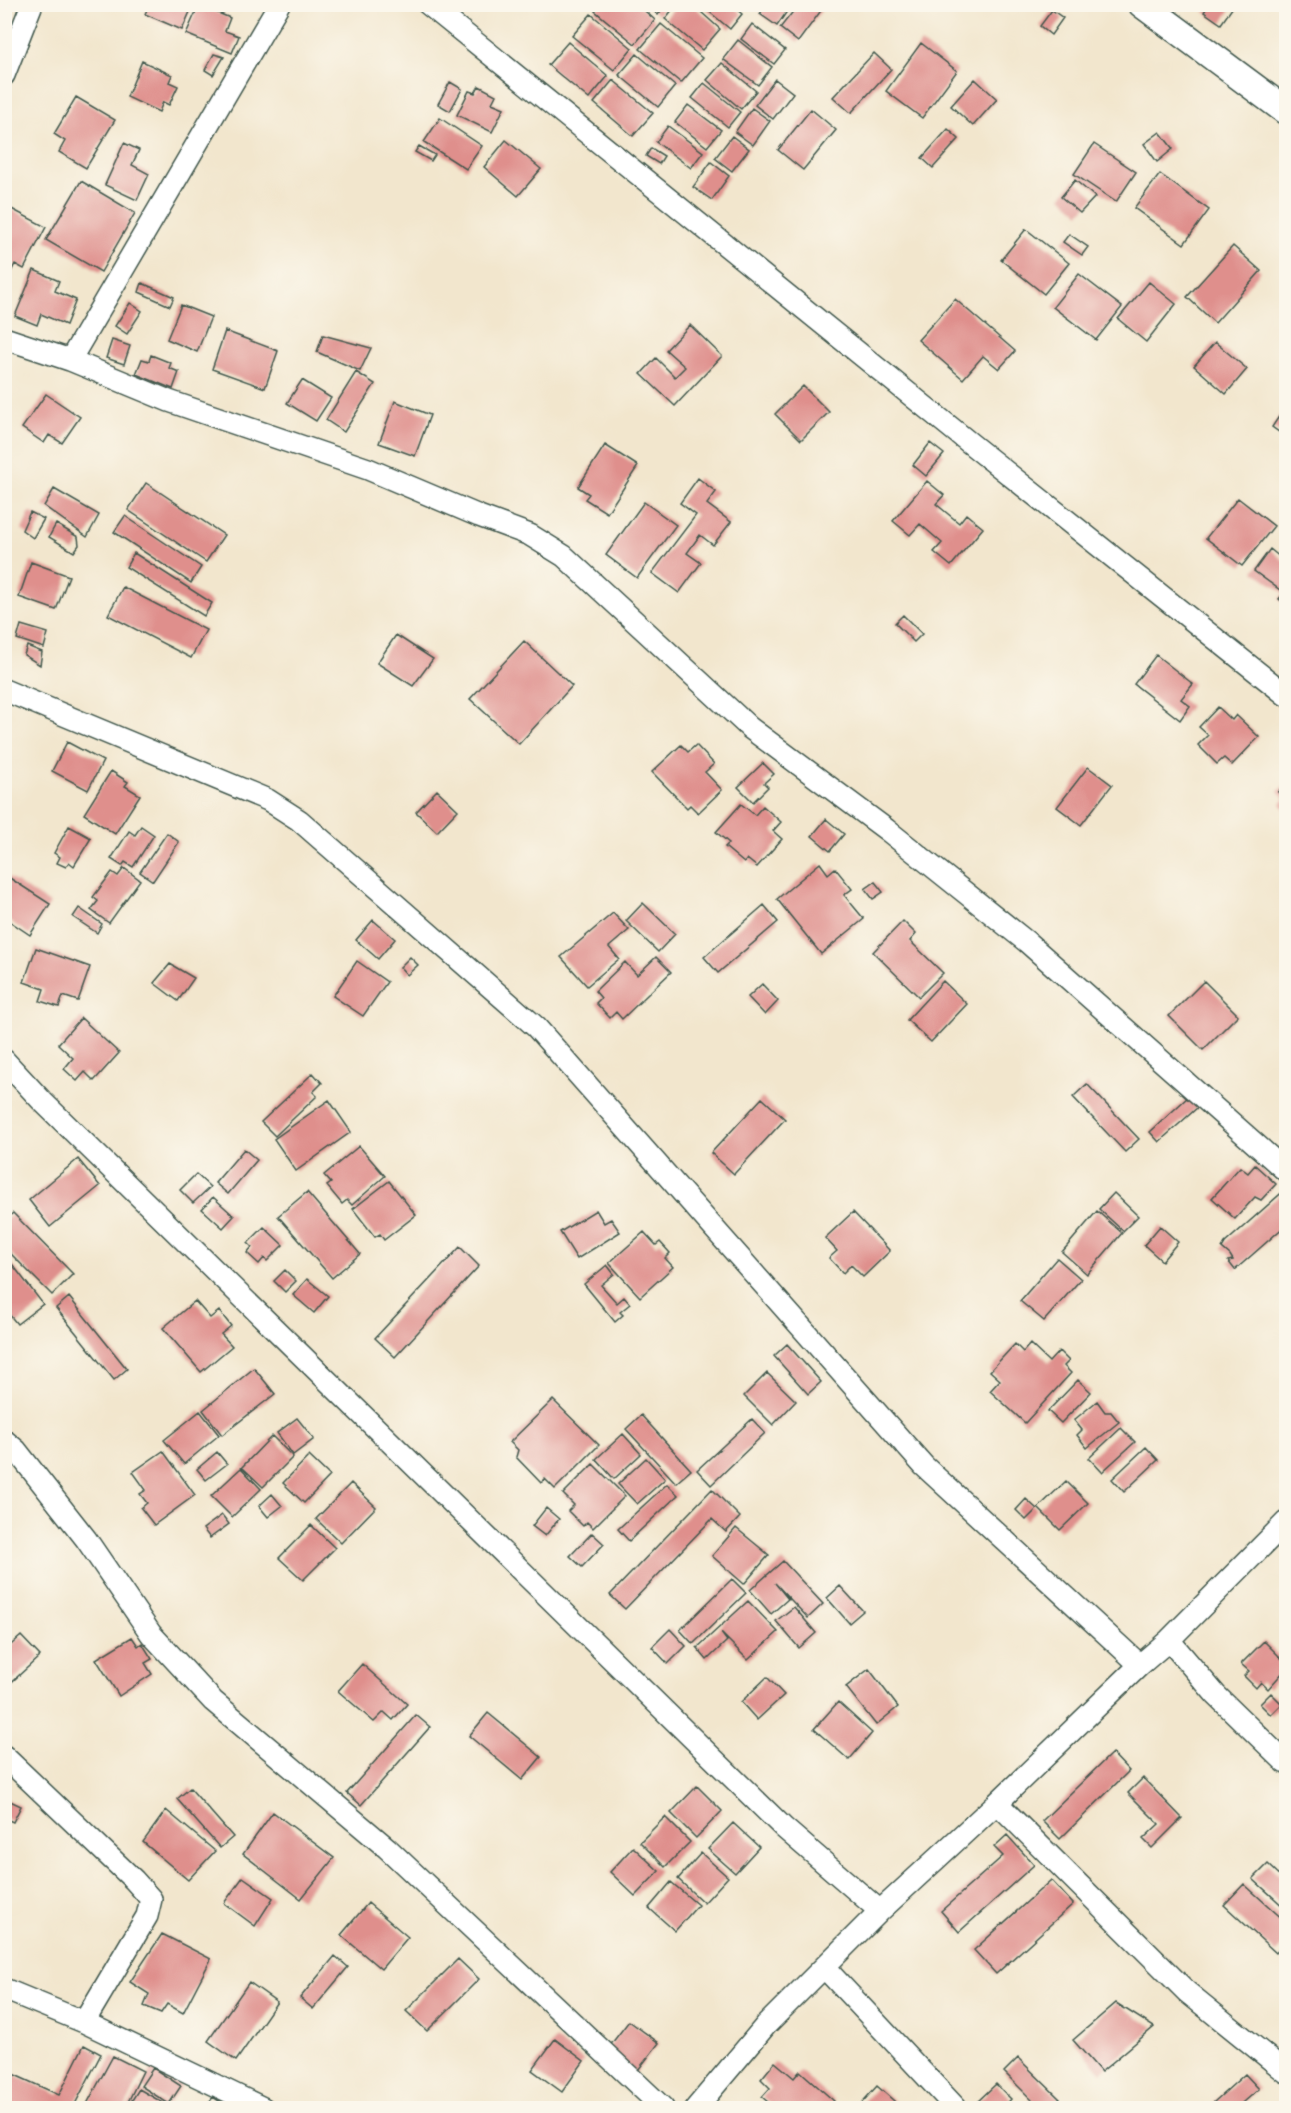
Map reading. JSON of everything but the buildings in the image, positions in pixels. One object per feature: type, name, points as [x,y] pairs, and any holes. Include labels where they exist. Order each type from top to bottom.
[{"type":"street","points":[[4,75],[32,4]]},
{"type":"street","points":[[70,360],[279,4]]},
{"type":"street","points":[[428,4],[976,448],[1287,695]]},
{"type":"street","points":[[1142,4],[1287,111]]},
{"type":"street","points":[[4,338],[70,360],[169,401],[368,469],[478,516],[531,535],[564,556],[750,728],[887,830],[1027,942],[1287,1171]]},
{"type":"street","points":[[4,690],[268,800],[299,820],[536,1027],[924,1466],[1140,1665]]},
{"type":"street","points":[[4,1060],[42,1101],[784,1828],[880,1911]]},
{"type":"street","points":[[4,1440],[16,1450],[86,1539],[151,1634],[213,1701],[387,1848],[663,2109]]},
{"type":"street","points":[[696,2109],[766,2025],[880,1911],[1169,1640],[1287,1522]]},
{"type":"street","points":[[1169,1640],[1216,1695],[1287,1763]]},
{"type":"street","points":[[4,1756],[151,1899],[147,1916],[84,2022]]},
{"type":"street","points":[[997,1803],[1187,1992],[1287,2072]]},
{"type":"street","points":[[824,1967],[956,2109]]},
{"type":"street","points":[[4,1989],[84,2022],[263,2109]]}]
